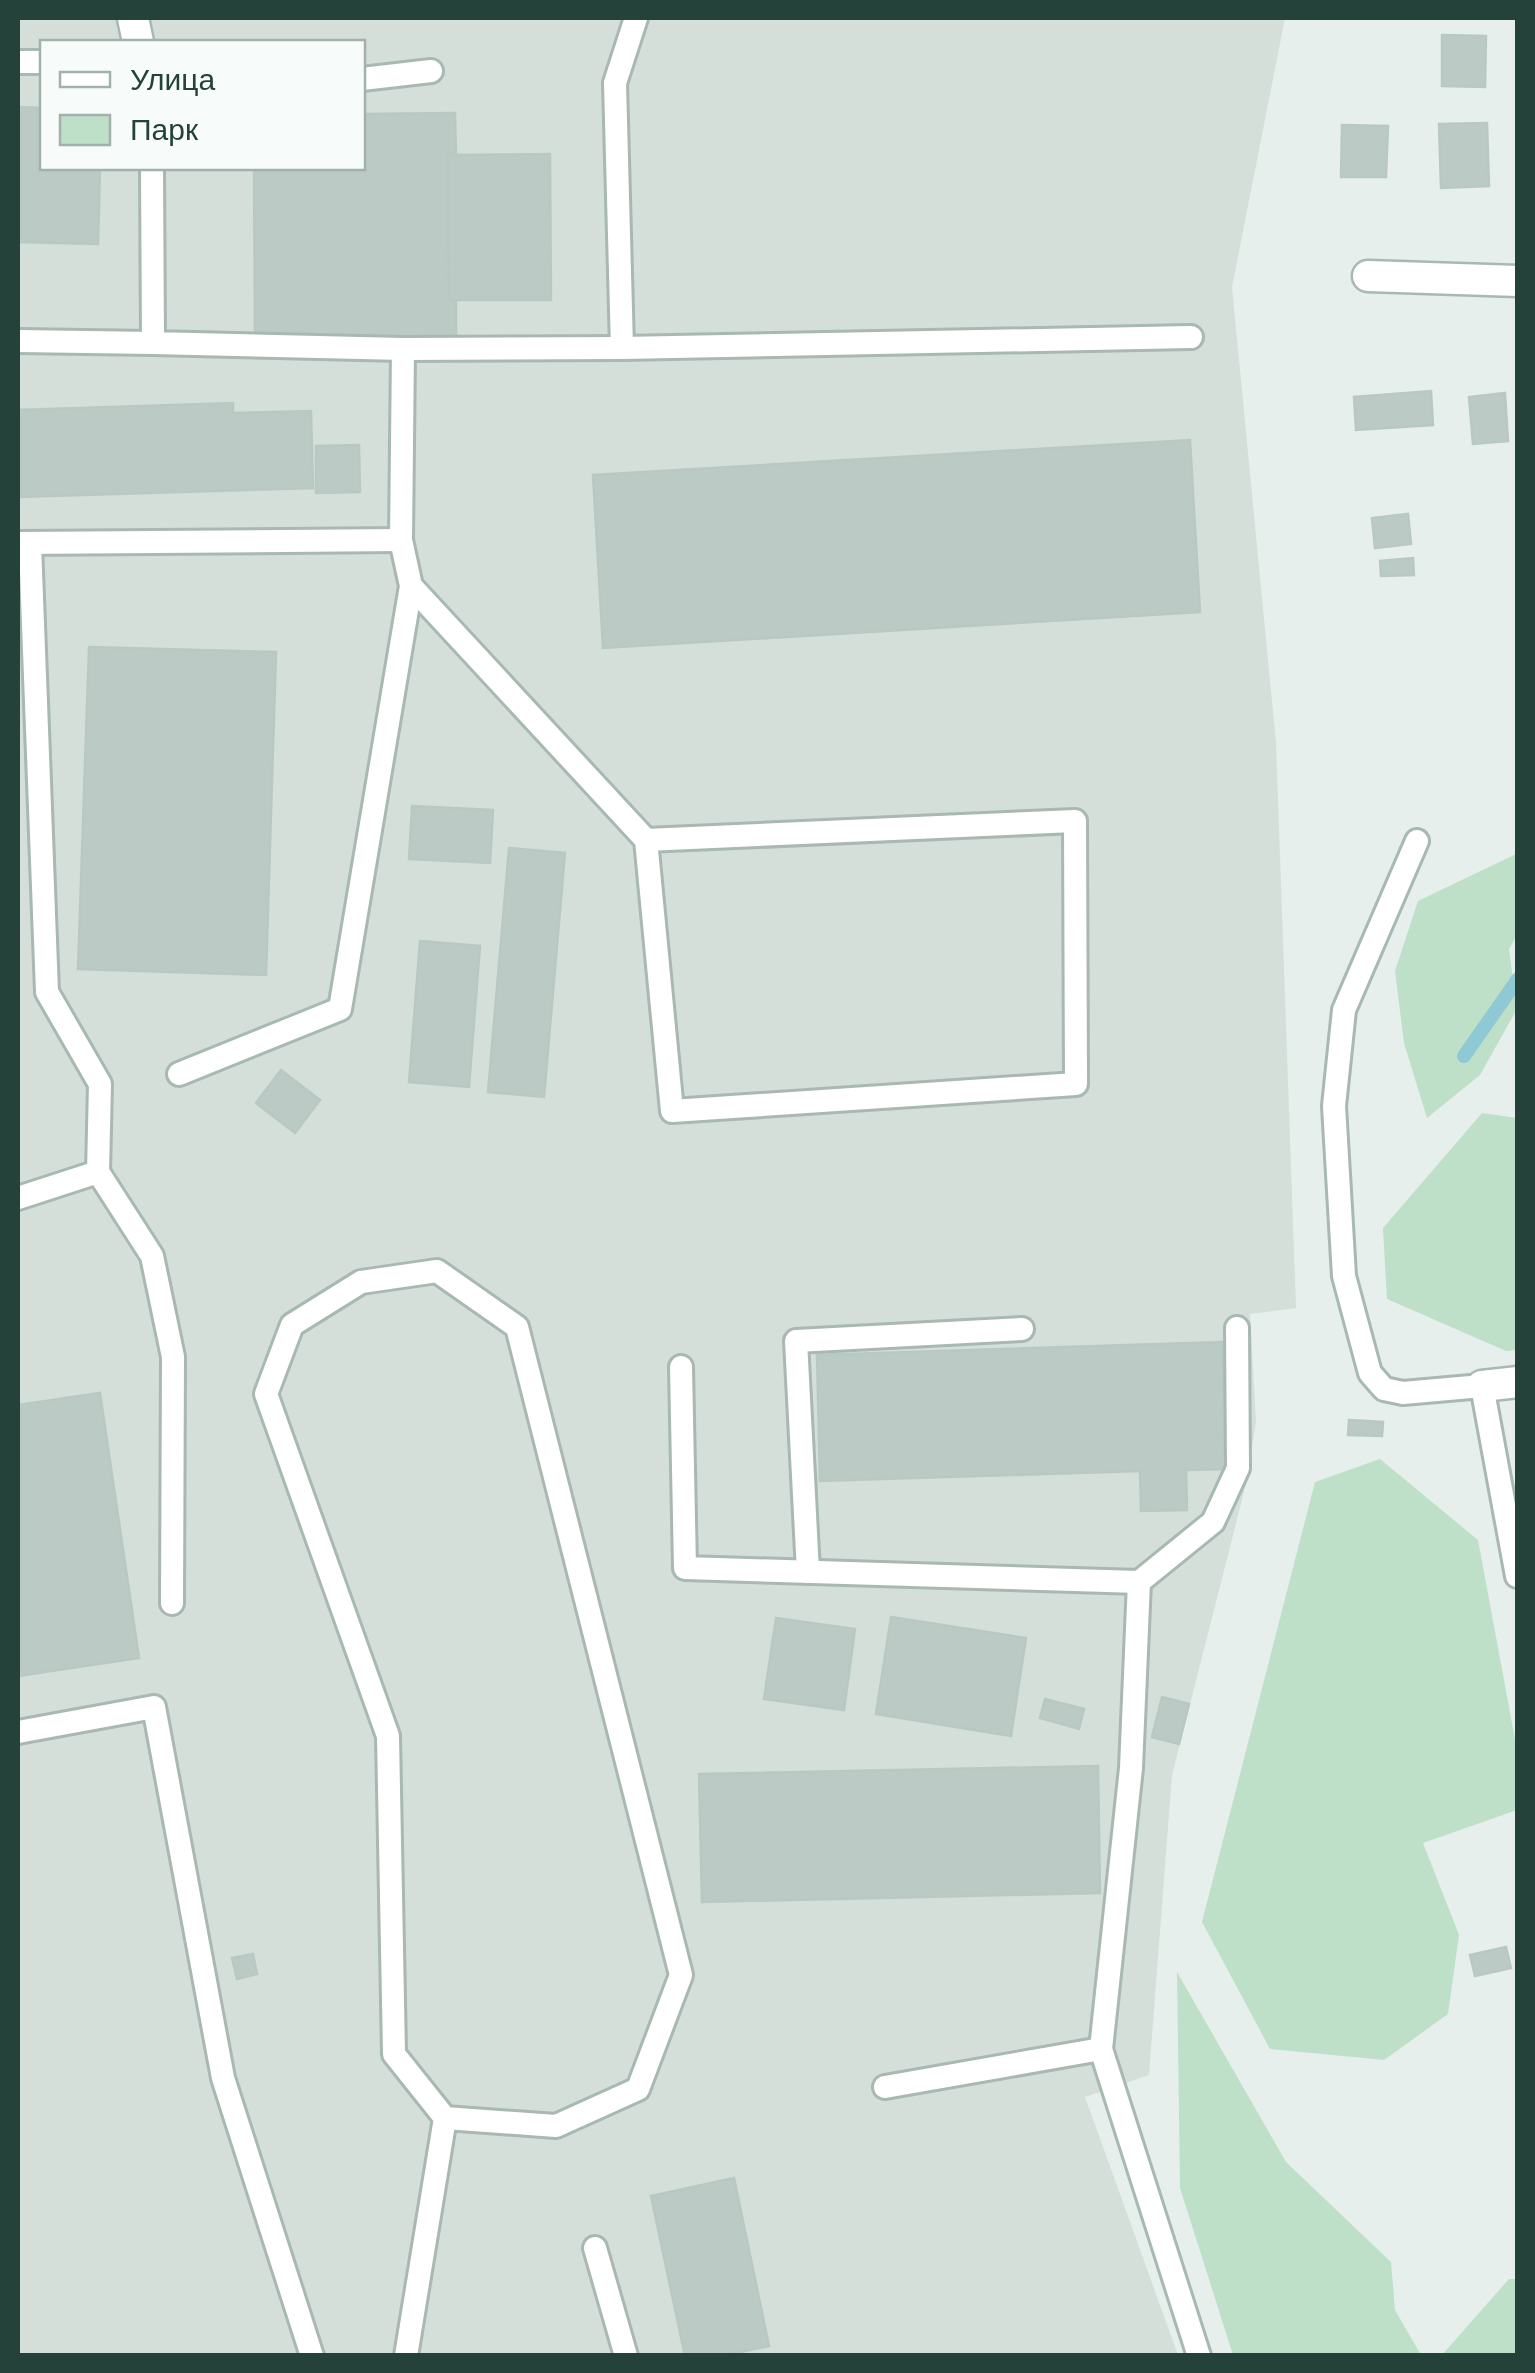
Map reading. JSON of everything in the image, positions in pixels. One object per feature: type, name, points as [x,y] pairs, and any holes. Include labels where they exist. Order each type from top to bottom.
[{"type":"street","points":[[1368,276],[1518,281]]},
{"type":"street","points":[[1482,1386],[1518,1382]]},
{"type":"lane","points":[[622,348],[615,83],[636,18]]},
{"type":"lane","points":[[365,79],[431,70]]},
{"type":"lane","points":[[152,170],[154,343]]},
{"type":"lane","points":[[18,342],[403,349],[622,348],[1192,336]]},
{"type":"lane","points":[[179,1074],[340,1009],[411,586],[401,540],[403,349]]},
{"type":"lane","points":[[172,1603],[173,1357],[152,1256],[98,1172],[100,1084],[48,992],[24,544],[401,540]]},
{"type":"lane","points":[[411,586],[646,840],[672,1111],[1076,1084],[1074,821],[646,840]]},
{"type":"lane","points":[[1417,841],[1344,1010],[1334,1106],[1344,1276],[1370,1373],[1384,1389],[1403,1393],[1482,1386],[1517,1576]]},
{"type":"lane","points":[[18,1198],[98,1172]]},
{"type":"lane","points":[[406,2356],[445,2118],[394,2054],[388,1736],[266,1394],[292,1325],[361,1282],[437,1271],[517,1326],[682,1975],[638,2089],[556,2126],[445,2118]]},
{"type":"lane","points":[[681,1367],[684,1568],[1138,1582],[1213,1522],[1238,1468],[1237,1328]]},
{"type":"lane","points":[[808,1572],[796,1341],[1022,1329]]},
{"type":"lane","points":[[1138,1582],[1130,1768],[1101,2049],[1200,2356]]},
{"type":"lane","points":[[18,1732],[154,1707],[223,2078],[312,2356]]},
{"type":"lane","points":[[885,2087],[1101,2049]]},
{"type":"lane","points":[[595,2248],[626,2356]]},
{"type":"shaded area","points":[[18,18],[1285,18],[1232,287],[1276,743],[1296,1308],[1250,1314],[1256,1422],[1246,1484],[1172,1775],[1149,2075],[1085,2097],[1178,2355],[18,2355]]},
{"type":"green space","points":[[1516,854],[1517,935],[1509,949],[1517,1009],[1480,1075],[1427,1118],[1404,1043],[1395,971],[1418,901]]},
{"type":"green space","points":[[1482,1113],[1517,1118],[1517,1350],[1506,1351],[1387,1299],[1383,1228]]},
{"type":"green space","points":[[1380,1459],[1478,1540],[1517,1750],[1517,1810],[1423,1843],[1459,1935],[1448,2014],[1384,2060],[1270,2049],[1202,1922],[1315,1482]]},
{"type":"green space","points":[[1177,1972],[1286,2162],[1391,2262],[1395,2310],[1421,2355],[1233,2355],[1180,2188]]},
{"type":"green space","points":[[1509,2279],[1517,2279],[1517,2355],[1442,2355]]},
{"type":"building","points":[[1442,35],[1486,36],[1485,87],[1442,86]]},
{"type":"building","points":[[18,107],[40,108],[40,170],[100,170],[98,244],[18,242]]},
{"type":"building","points":[[455,113],[456,154],[448,155],[449,300],[456,300],[456,338],[255,340],[254,170],[365,170],[365,114]]},
{"type":"building","points":[[1487,123],[1489,186],[1441,188],[1439,124]]},
{"type":"building","points":[[1342,125],[1388,126],[1386,177],[1341,177]]},
{"type":"building","points":[[550,154],[551,300],[449,300],[448,155]]},
{"type":"building","points":[[1431,391],[1433,425],[1356,430],[1354,397]]},
{"type":"building","points":[[1505,393],[1508,441],[1473,444],[1469,397]]},
{"type":"building","points":[[233,403],[233,413],[311,411],[313,488],[18,497],[18,410]]},
{"type":"building","points":[[1190,440],[1200,612],[603,648],[593,475]]},
{"type":"building","points":[[359,445],[360,492],[316,493],[316,446]]},
{"type":"building","points":[[1408,514],[1411,544],[1375,548],[1372,518]]},
{"type":"building","points":[[1413,558],[1414,575],[1381,576],[1380,561]]},
{"type":"building","points":[[89,647],[276,652],[266,975],[78,969]]},
{"type":"building","points":[[412,806],[493,810],[490,863],[409,859]]},
{"type":"building","points":[[509,848],[565,853],[544,1097],[488,1092]]},
{"type":"building","points":[[420,941],[480,946],[469,1087],[409,1082]]},
{"type":"building","points":[[281,1070],[320,1100],[295,1133],[256,1103]]},
{"type":"building","points":[[1222,1342],[1226,1469],[1186,1470],[1187,1510],[1141,1511],[1140,1471],[820,1481],[817,1355]]},
{"type":"building","points":[[100,1393],[139,1658],[18,1676],[18,1405]]},
{"type":"building","points":[[1349,1420],[1383,1422],[1382,1436],[1348,1435]]},
{"type":"building","points":[[891,1617],[1026,1638],[1011,1736],[876,1714]]},
{"type":"building","points":[[776,1618],[855,1629],[844,1710],[764,1699]]},
{"type":"building","points":[[1162,1697],[1189,1704],[1179,1744],[1152,1737]]},
{"type":"building","points":[[1045,1699],[1084,1709],[1079,1729],[1040,1718]]},
{"type":"building","points":[[1098,1766],[1100,1893],[702,1902],[699,1774]]},
{"type":"building","points":[[1506,1947],[1511,1968],[1475,1976],[1470,1955]]},
{"type":"building","points":[[253,1954],[257,1974],[237,1979],[232,1958]]},
{"type":"building","points":[[734,2178],[769,2346],[722,2356],[685,2356],[651,2196]]},
{"type":"waterway","points":[[1464,1056],[1518,979]]}]
